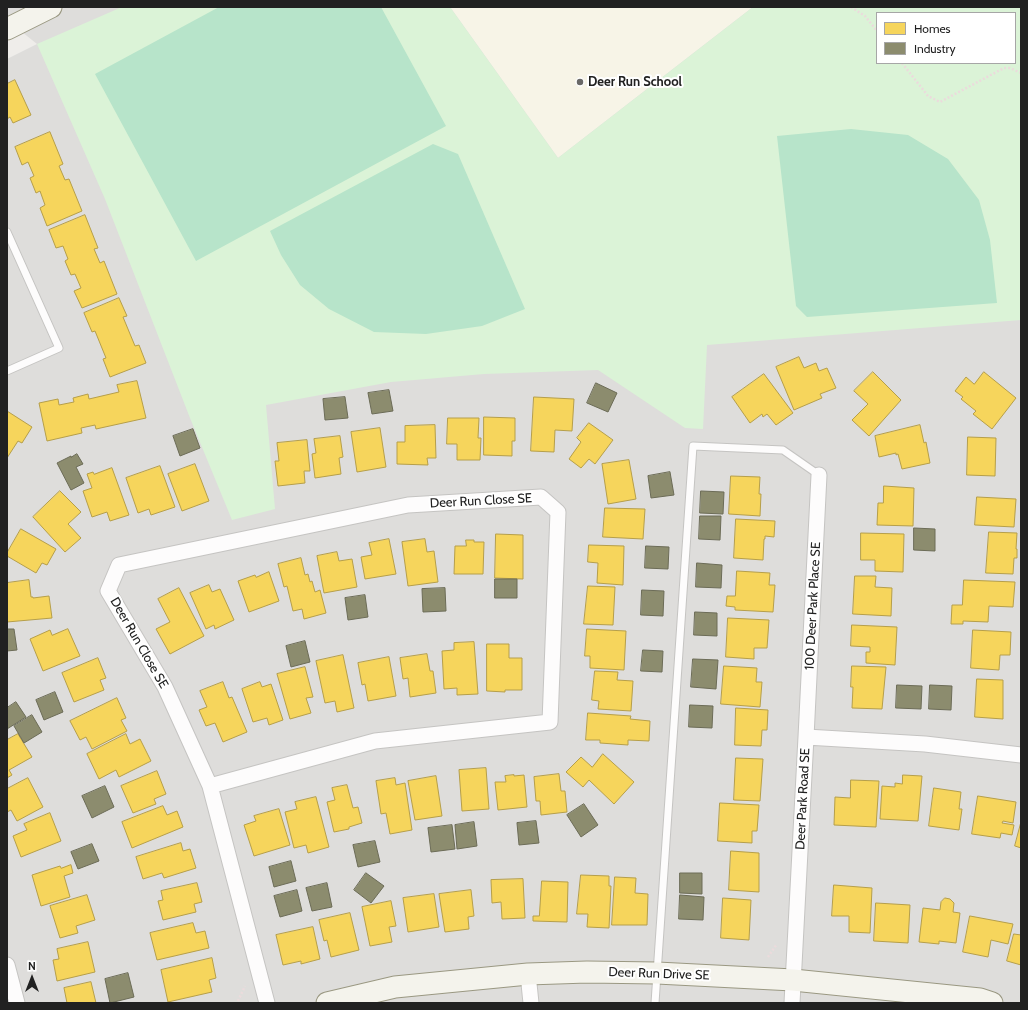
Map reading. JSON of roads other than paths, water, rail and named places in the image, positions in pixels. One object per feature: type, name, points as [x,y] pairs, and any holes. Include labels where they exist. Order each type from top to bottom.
[{"type":"street","points":[[7,29],[51,7]]},
{"type":"street","name":"100 Deer Park Place SE","points":[[806,737],[820,475]]},
{"type":"street","name":"Deer Run Close SE","points":[[210,786],[375,741],[550,722],[558,512],[541,498],[408,505],[119,565],[108,591],[165,687],[210,786],[267,1003]]},
{"type":"street","name":"Deer Park Road SE","points":[[792,1003],[806,737],[925,744],[1021,755]]},
{"type":"street","points":[[7,964],[17,1003]]},
{"type":"street","name":"Deer Run Drive SE","points":[[327,1003],[395,987],[528,974],[587,972],[657,973],[793,980],[980,999],[992,1003]]},
{"type":"street","points":[[528,974],[531,1003]]},
{"type":"lane","points":[[7,232],[59,348],[7,371]]},
{"type":"lane","points":[[655,1003],[693,446],[783,450],[820,475]]},
{"type":"place","name":"Deer Run School","points":[[580,82]]}]
